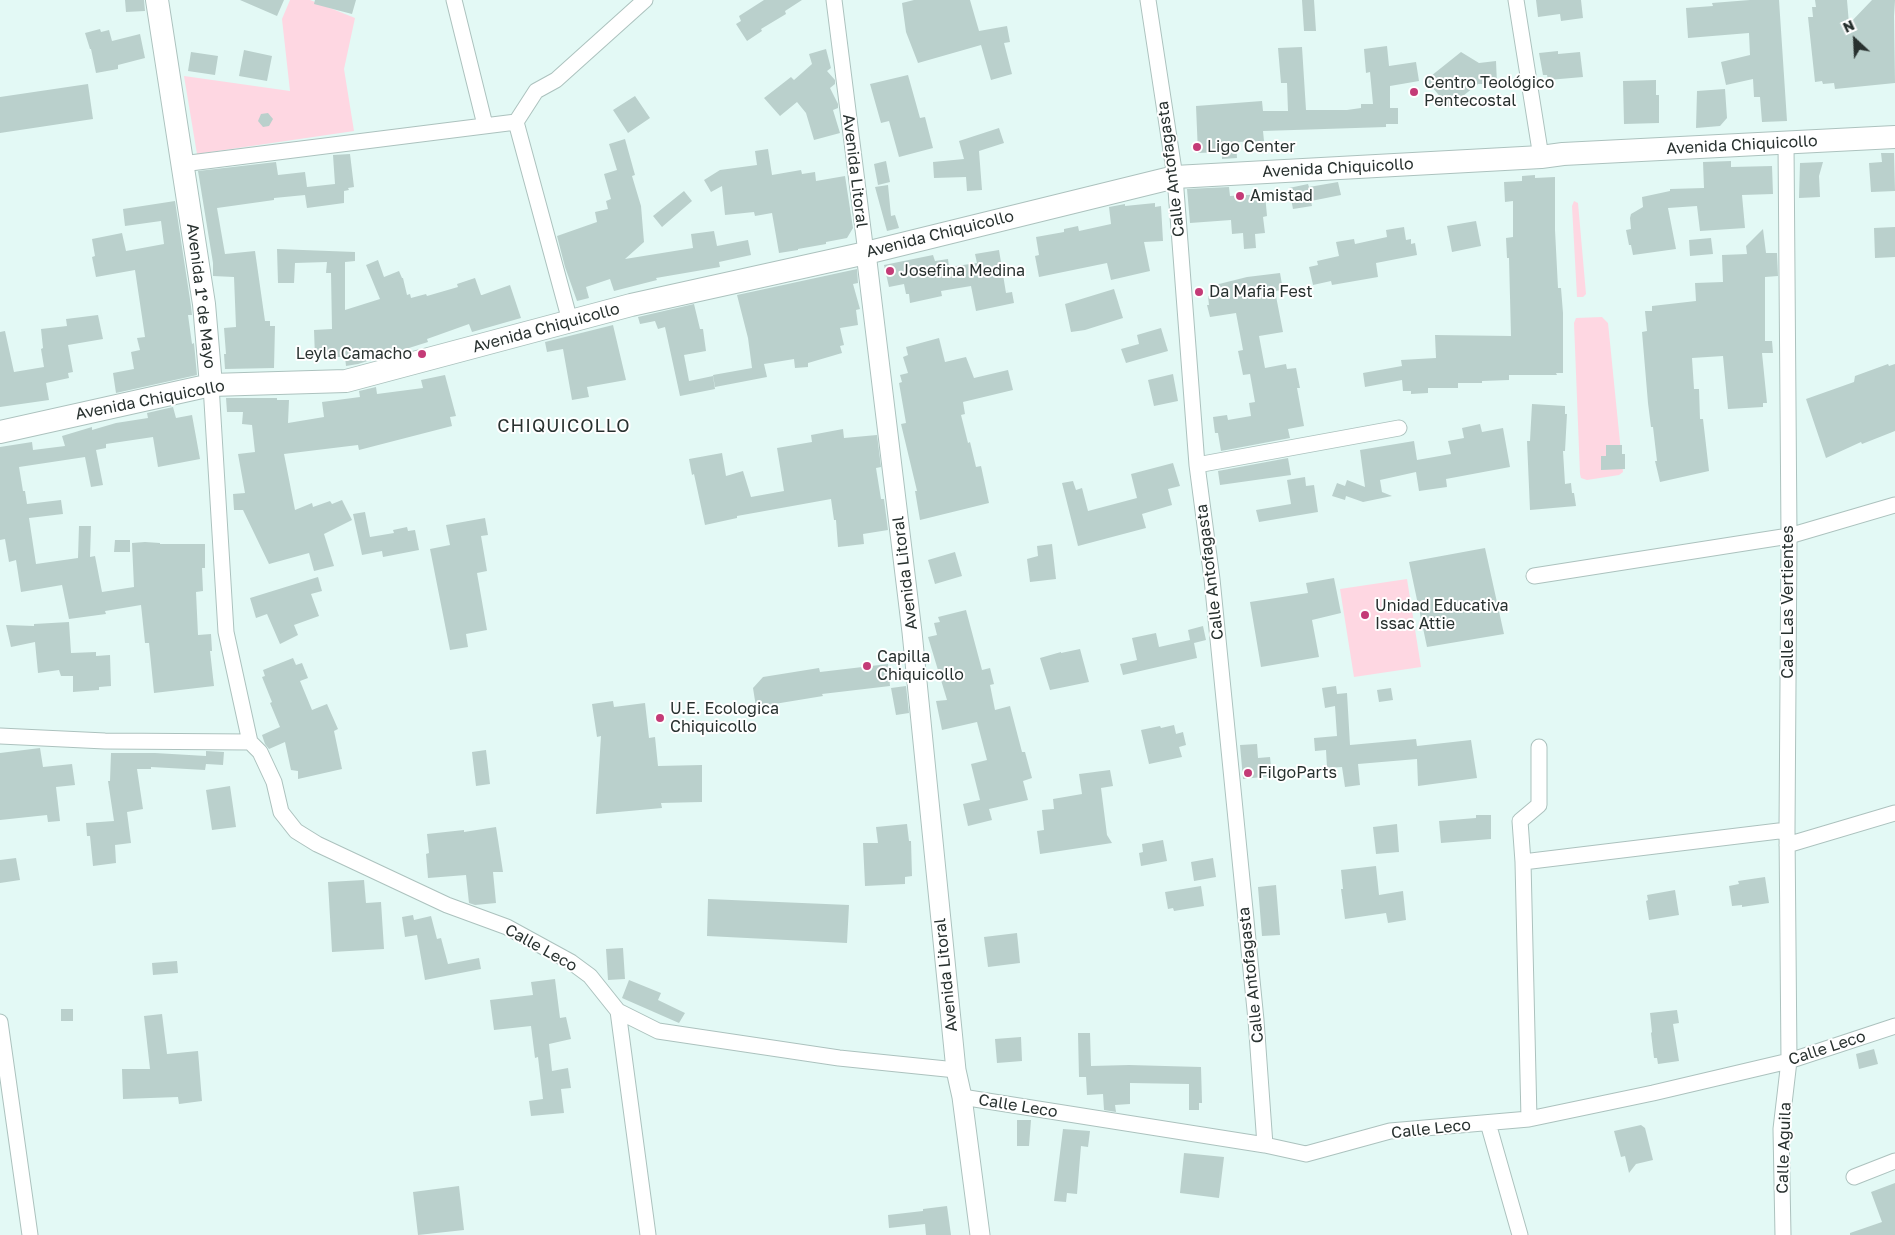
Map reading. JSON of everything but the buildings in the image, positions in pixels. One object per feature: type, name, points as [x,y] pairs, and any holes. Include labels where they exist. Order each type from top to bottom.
[{"type":"main road","name":"Avenida 1º de Mayo","points":[[157,0],[204,304],[212,385]]},
{"type":"main road","name":"Avenida Chiquicollo","points":[[0,432],[212,385],[346,381],[631,305],[866,253],[1175,177],[1895,137]]},
{"type":"street","points":[[454,0],[485,125]]},
{"type":"street","points":[[570,321],[516,122],[536,91],[556,80],[645,0]]},
{"type":"street","name":"Avenida Litoral","points":[[834,0],[912,632],[956,1070],[962,1097],[980,1235]]},
{"type":"street","name":"Calle Antofagasta","points":[[1148,0],[1175,177],[1197,465],[1212,579],[1256,1020],[1265,1145]]},
{"type":"street","points":[[1516,0],[1541,156]]},
{"type":"street","points":[[182,164],[516,122]]},
{"type":"street","name":"Calle Las Vertientes","points":[[1786,143],[1789,536],[1787,830],[1789,1061]]},
{"type":"street","name":"Avenida 1º de Mayo","points":[[212,385],[226,632],[250,742]]},
{"type":"street","points":[[1197,465],[1399,428]]},
{"type":"street","points":[[1534,576],[1789,536],[1895,505]]},
{"type":"street","points":[[0,736],[105,742],[250,742]]},
{"type":"street","name":"Calle Leco","points":[[250,742],[260,752],[274,782],[281,812],[296,831],[317,844],[447,905],[507,927],[571,962],[590,976],[618,1011],[658,1031],[829,1057],[956,1070]]},
{"type":"street","points":[[1529,1119],[1523,862],[1520,821],[1539,805],[1539,747]]},
{"type":"street","points":[[1787,845],[1895,813]]},
{"type":"street","points":[[1523,862],[1787,830]]},
{"type":"street","points":[[618,1011],[648,1235]]},
{"type":"street","points":[[0,1022],[30,1235]]},
{"type":"street","name":"Calle Leco","points":[[962,1097],[1265,1145],[1306,1154],[1390,1132],[1529,1119],[1653,1093],[1789,1061],[1895,1026]]},
{"type":"street","name":"Calle Aguila","points":[[1783,1235],[1781,1129],[1789,1061]]},
{"type":"street","points":[[1488,1123],[1520,1235]]},
{"type":"street","points":[[1854,1176],[1895,1162]]},
{"type":"shaded area","points":[[290,0],[310,0],[355,18],[344,69],[354,131],[197,154],[184,76],[290,91],[282,19]]},
{"type":"shaded area","points":[[1574,201],[1578,203],[1586,294],[1583,297],[1577,297],[1572,206]]},
{"type":"shaded area","points":[[1602,317],[1608,323],[1623,472],[1619,475],[1587,480],[1581,478],[1580,474],[1574,323],[1576,318]]},
{"type":"shaded area","points":[[1407,579],[1421,667],[1354,677],[1340,589]]},
{"type":"place","name":"Centro Teológico Pentecostal","points":[[1414,92]]},
{"type":"place","name":"Ligo Center","points":[[1197,147]]},
{"type":"place","name":"Amistad","points":[[1240,196]]},
{"type":"place","name":"Josefina Medina","points":[[890,271]]},
{"type":"place","name":"Da Mafia Fest","points":[[1199,292]]},
{"type":"place","name":"Leyla Camacho","points":[[422,354]]},
{"type":"place","name":"Unidad Educativa Issac Attie","points":[[1365,615]]},
{"type":"place","name":"Capilla Chiquicollo","points":[[867,666]]},
{"type":"place","name":"U.E. Ecologica Chiquicollo","points":[[660,718]]},
{"type":"place","name":"FilgoParts","points":[[1248,773]]},
{"type":"district","name":"CHIQUICOLLO","points":[[564,426]]}]
